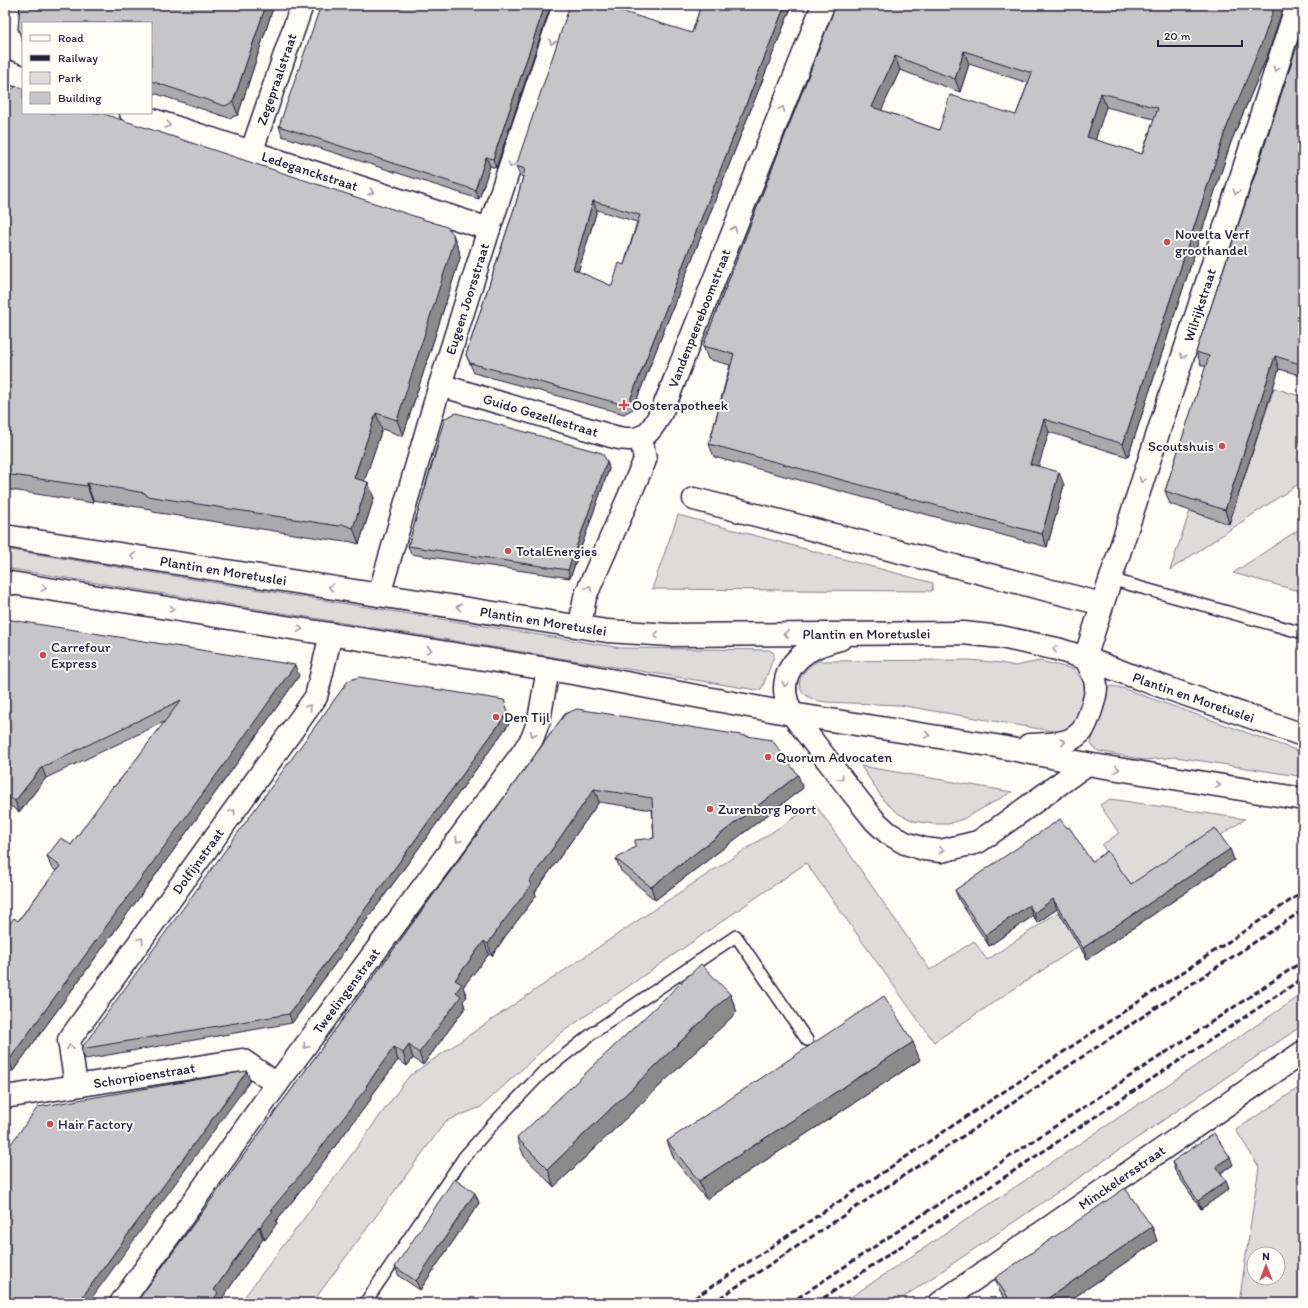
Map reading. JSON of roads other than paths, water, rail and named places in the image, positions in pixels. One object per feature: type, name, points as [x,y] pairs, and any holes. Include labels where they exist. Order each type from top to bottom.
[{"type":"street","name":"Zegepraalstraat","points":[[251,153],[302,5]]},
{"type":"street","name":"Eugeen Joorsstraat","points":[[379,595],[440,385],[489,229],[564,5]]},
{"type":"street","name":"Vandenpeereboomstraat","points":[[641,437],[650,432],[657,422],[823,5]]},
{"type":"street","name":"Wilrijkstraat","points":[[1102,604],[1296,5]]},
{"type":"street","points":[[5,71],[22,77]]},
{"type":"street","name":"Ledeganckstraat","points":[[134,114],[489,229]]},
{"type":"street","name":"Guido Gezellestraat","points":[[440,385],[626,440],[641,437]]},
{"type":"street","points":[[580,626],[585,597],[646,460],[641,437]]},
{"type":"street","points":[[694,499],[1102,604],[1085,658],[1095,678],[1096,696],[1083,729],[1076,737],[1068,741],[996,746]]},
{"type":"street","name":"Plantin en Moretuslei","points":[[5,536],[606,631],[670,635],[963,633],[1008,639],[1057,649],[1085,658],[1138,678],[1303,735]]},
{"type":"street","points":[[5,582],[548,669],[792,714],[996,746],[1087,764],[1303,799]]},
{"type":"street","points":[[858,633],[817,646],[804,654],[792,665],[786,678],[784,691],[786,703],[792,714],[875,821],[888,833],[905,843],[924,849],[941,851],[978,842],[1087,764]]},
{"type":"street","name":"Dolfijnstraat","points":[[76,1085],[69,1040],[316,697],[331,634]]},
{"type":"street","name":"Tweelingenstraat","points":[[121,1303],[277,1084],[521,756],[532,739],[539,720],[548,669]]},
{"type":"street","name":"Minckelersstraat","points":[[940,1303],[1303,1052]]},
{"type":"street","name":"Schorpioenstraat","points":[[5,1097],[242,1060],[277,1084]]},
{"type":"lane","points":[[1110,579],[1303,633]]},
{"type":"lane","points":[[365,1303],[464,1157],[494,1123],[542,1074],[594,1032],[736,936],[807,1040]]},
{"type":"railway","points":[[687,1303],[1303,892]]},
{"type":"railway","points":[[712,1303],[1303,910]]},
{"type":"railway","points":[[790,1303],[1303,961]]},
{"type":"railway","points":[[816,1303],[1303,978]]},
{"type":"place","name":"Novelta Verf groothandel","points":[[1167,242]]},
{"type":"place","name":"Oosterapotheek","points":[[624,405]]},
{"type":"place","name":"Scoutshuis","points":[[1222,446]]},
{"type":"place","name":"TotalEnergies","points":[[508,551]]},
{"type":"place","name":"Carrefour Express","points":[[43,655]]},
{"type":"place","name":"Den Tijl","points":[[496,717]]},
{"type":"place","name":"Quorum Advocaten","points":[[768,757]]},
{"type":"place","name":"Zurenborg Poort","points":[[710,809]]},
{"type":"place","name":"Hair Factory","points":[[50,1124]]}]
